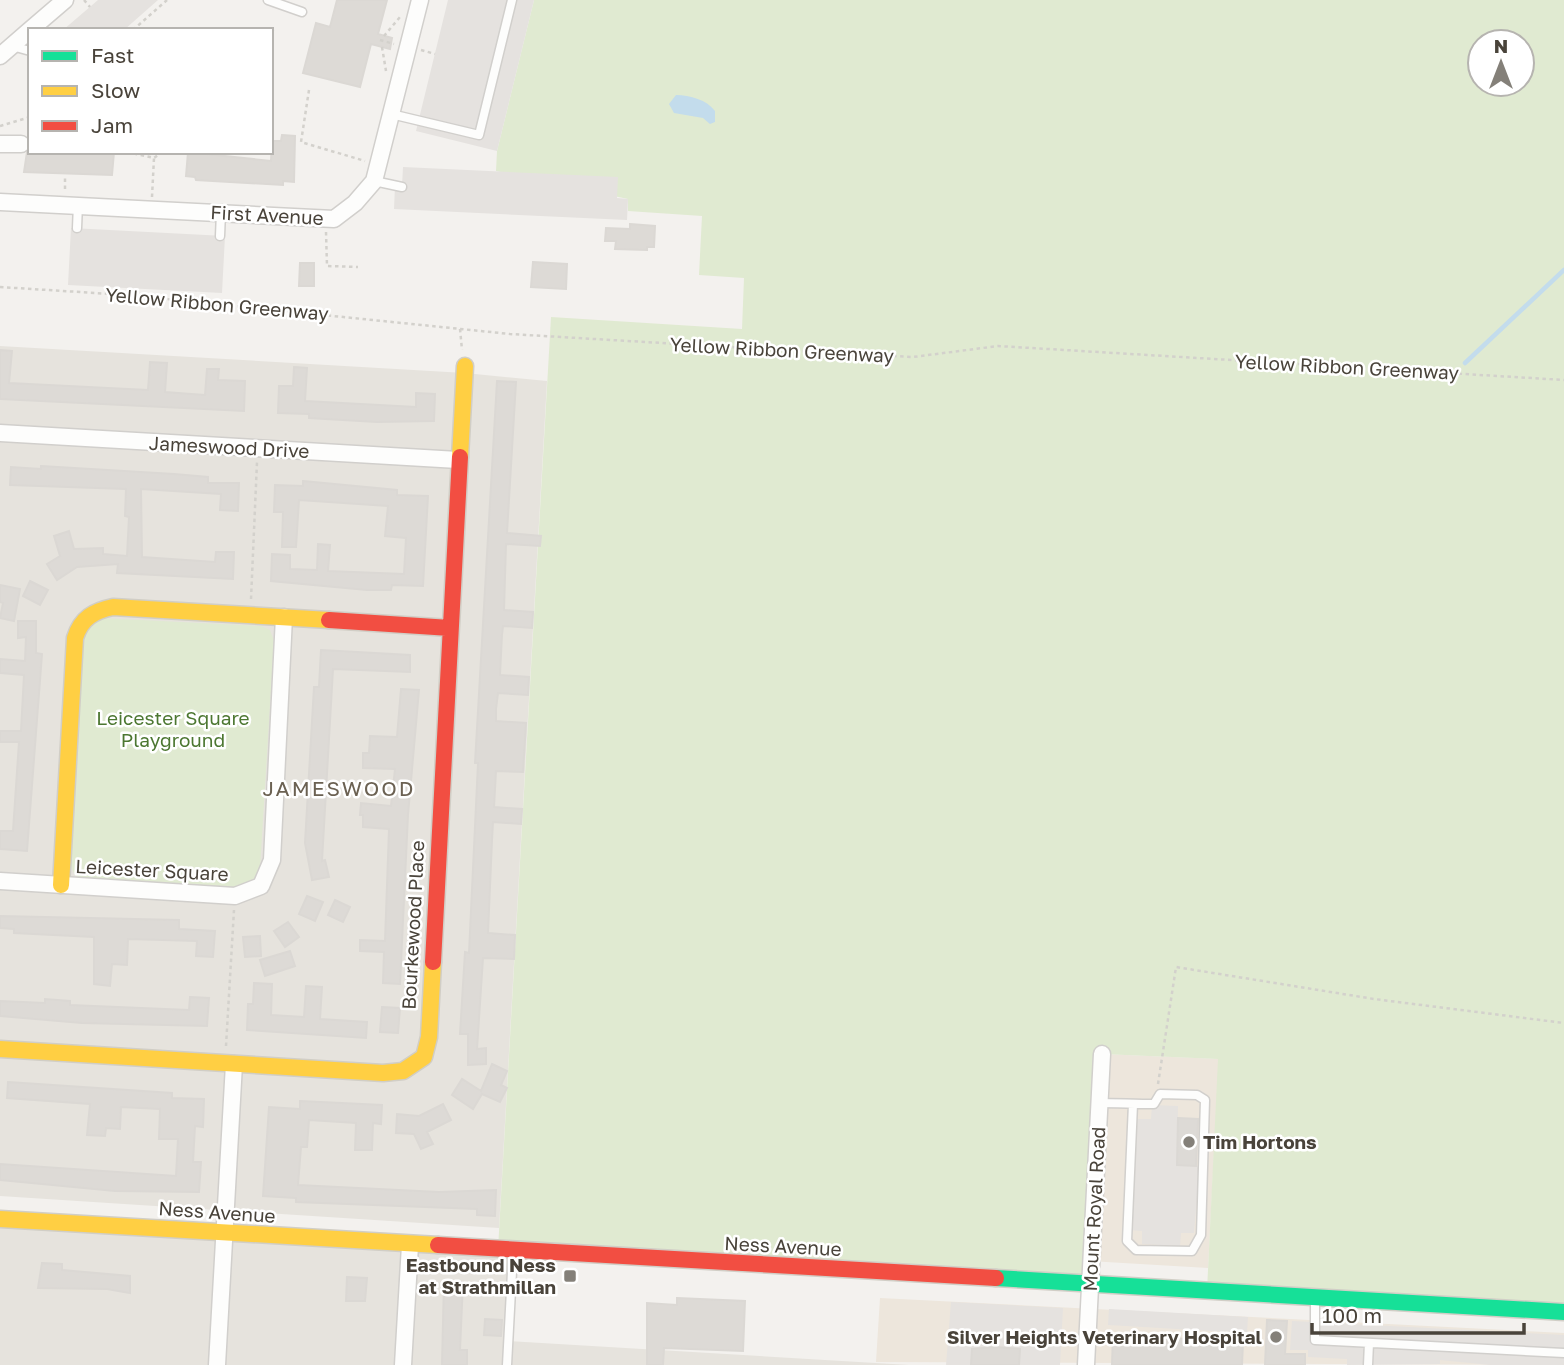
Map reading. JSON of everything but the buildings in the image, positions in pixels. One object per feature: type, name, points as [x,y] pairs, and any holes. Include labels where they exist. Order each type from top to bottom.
[{"type":"street","points":[[32,28],[65,0]]},
{"type":"street","name":"First Avenue","points":[[0,202],[334,219],[355,203],[376,173],[420,0]]},
{"type":"street","points":[[6,51],[28,32]]},
{"type":"street","points":[[0,144],[21,144]]},
{"type":"street","name":"Bourkewood Place","points":[[0,1049],[394,1073],[414,1067],[424,1057],[429,1037],[465,366]]},
{"type":"street","name":"Jameswood Drive","points":[[0,433],[458,460]]},
{"type":"street","name":"Leicester Square","points":[[61,885],[75,638],[83,620],[100,609],[113,607],[450,628]]},
{"type":"street","name":"Leicester Square","points":[[0,881],[234,896],[261,886],[270,869],[284,618]]},
{"type":"street","name":"Mount Royal Road","points":[[1086,1365],[1089,1261],[1102,1054]]},
{"type":"street","points":[[217,1365],[225,1234],[229,1063]]},
{"type":"street","name":"Ness Avenue","points":[[0,1219],[1564,1312]]},
{"type":"street","points":[[403,1365],[410,1245]]},
{"type":"lane","points":[[268,0],[302,12]]},
{"type":"lane","points":[[391,114],[479,135],[512,0]]},
{"type":"lane","points":[[6,51],[28,51]]},
{"type":"lane","points":[[376,173],[402,187]]},
{"type":"lane","points":[[76,228],[78,204]]},
{"type":"lane","points":[[220,236],[221,212]]},
{"type":"lane","points":[[1099,1103],[1154,1104],[1160,1094],[1200,1096],[1206,1103],[1201,1235],[1192,1251],[1136,1250],[1126,1241],[1133,1104]]},
{"type":"lane","points":[[507,1365],[513,1251]]},
{"type":"lane","points":[[1315,1298],[1315,1340],[1564,1353]]},
{"type":"lane","points":[[1368,1365],[1369,1343]]},
{"type":"path","points":[[84,0],[90,7]]},
{"type":"path","points":[[135,28],[167,0]]},
{"type":"path","points":[[309,90],[301,142],[376,173]]},
{"type":"path","points":[[0,126],[28,118]]},
{"type":"path","points":[[136,154],[154,158],[159,154]]},
{"type":"path","points":[[152,209],[154,158]]},
{"type":"path","points":[[326,218],[327,266],[358,267]]},
{"type":"path","name":"Yellow Ribbon Greenway","points":[[0,287],[127,295],[510,334],[817,353],[906,357],[998,346],[1564,380]]},
{"type":"path","points":[[251,616],[258,449]]},
{"type":"path","points":[[229,1063],[234,896]]},
{"type":"path","points":[[1160,1094],[1157,1078],[1176,967],[1374,999],[1564,1023]]},
{"type":"shaded area","points":[[98,0],[158,0],[126,28],[65,28]]},
{"type":"shaded area","points":[[448,0],[534,0],[497,151],[416,131]]},
{"type":"shaded area","points":[[403,167],[618,177],[617,198],[628,199],[627,220],[394,209],[395,186],[402,186]]},
{"type":"shaded area","points":[[71,228],[225,236],[222,293],[68,285]]},
{"type":"shaded area","points":[[0,346],[465,373],[547,381],[499,1228],[0,1196]]},
{"type":"shaded area","points":[[1102,1054],[1219,1059],[1208,1268],[1089,1261]]},
{"type":"shaded area","points":[[1152,1105],[1178,1106],[1177,1165],[1200,1166],[1194,1233],[1181,1233],[1180,1246],[1142,1244],[1142,1231],[1130,1230],[1136,1119],[1151,1119]]},
{"type":"shaded area","points":[[0,1219],[512,1252],[507,1341],[909,1365],[0,1365]]},
{"type":"shaded area","points":[[880,1298],[1564,1333],[1564,1365],[876,1362]]},
{"type":"shaded area","points":[[951,1302],[1063,1308],[1060,1365],[1019,1365],[1019,1349],[996,1347],[973,1349],[971,1365],[946,1365]]},
{"type":"shaded area","points":[[1109,1309],[1248,1317],[1247,1333],[1108,1325]]},
{"type":"shaded area","points":[[1292,1321],[1564,1335],[1564,1365],[1490,1365],[1440,1360],[1440,1364],[1347,1365],[1347,1359],[1308,1357],[1308,1350],[1290,1350]]},
{"type":"green space","points":[[534,0],[1564,0],[1564,1312],[1207,1291],[1218,1059],[1102,1054],[1090,1284],[498,1249],[551,317],[742,329],[744,278],[699,275],[702,216],[628,211],[628,199],[496,171],[497,151]]},
{"type":"green space","name":"Leicester Square Playground","points":[[101,618],[261,626],[270,630],[274,641],[260,868],[253,882],[235,888],[82,879],[75,875],[71,867],[84,634]]},
{"type":"water","points":[[676,95],[692,97],[708,104],[715,111],[715,122],[710,124],[703,118],[674,113],[669,104]]},
{"type":"waterway","points":[[1465,363],[1564,270]]},
{"type":"traffic: fast","points":[[996,1278],[1564,1312]]},
{"type":"traffic: slow","points":[[460,457],[465,366]]},
{"type":"traffic: slow","points":[[61,885],[75,638],[85,620],[94,613],[113,607],[329,620]]},
{"type":"traffic: slow","points":[[0,1049],[383,1073],[403,1071],[424,1057],[429,1037],[433,962]]},
{"type":"traffic: slow","points":[[0,1219],[438,1245]]},
{"type":"traffic: jam","points":[[433,962],[460,457]]},
{"type":"traffic: jam","points":[[329,620],[450,628]]},
{"type":"traffic: jam","points":[[438,1245],[996,1278]]},
{"type":"place","name":"Tim Hortons","points":[[1189,1142]]},
{"type":"place","name":"Eastbound Ness at Strathmillan","points":[[570,1276]]},
{"type":"place","name":"Silver Heights Veterinary Hospital","points":[[1276,1337]]},
{"type":"district","name":"JAMESWOOD","points":[[339,789]]}]
